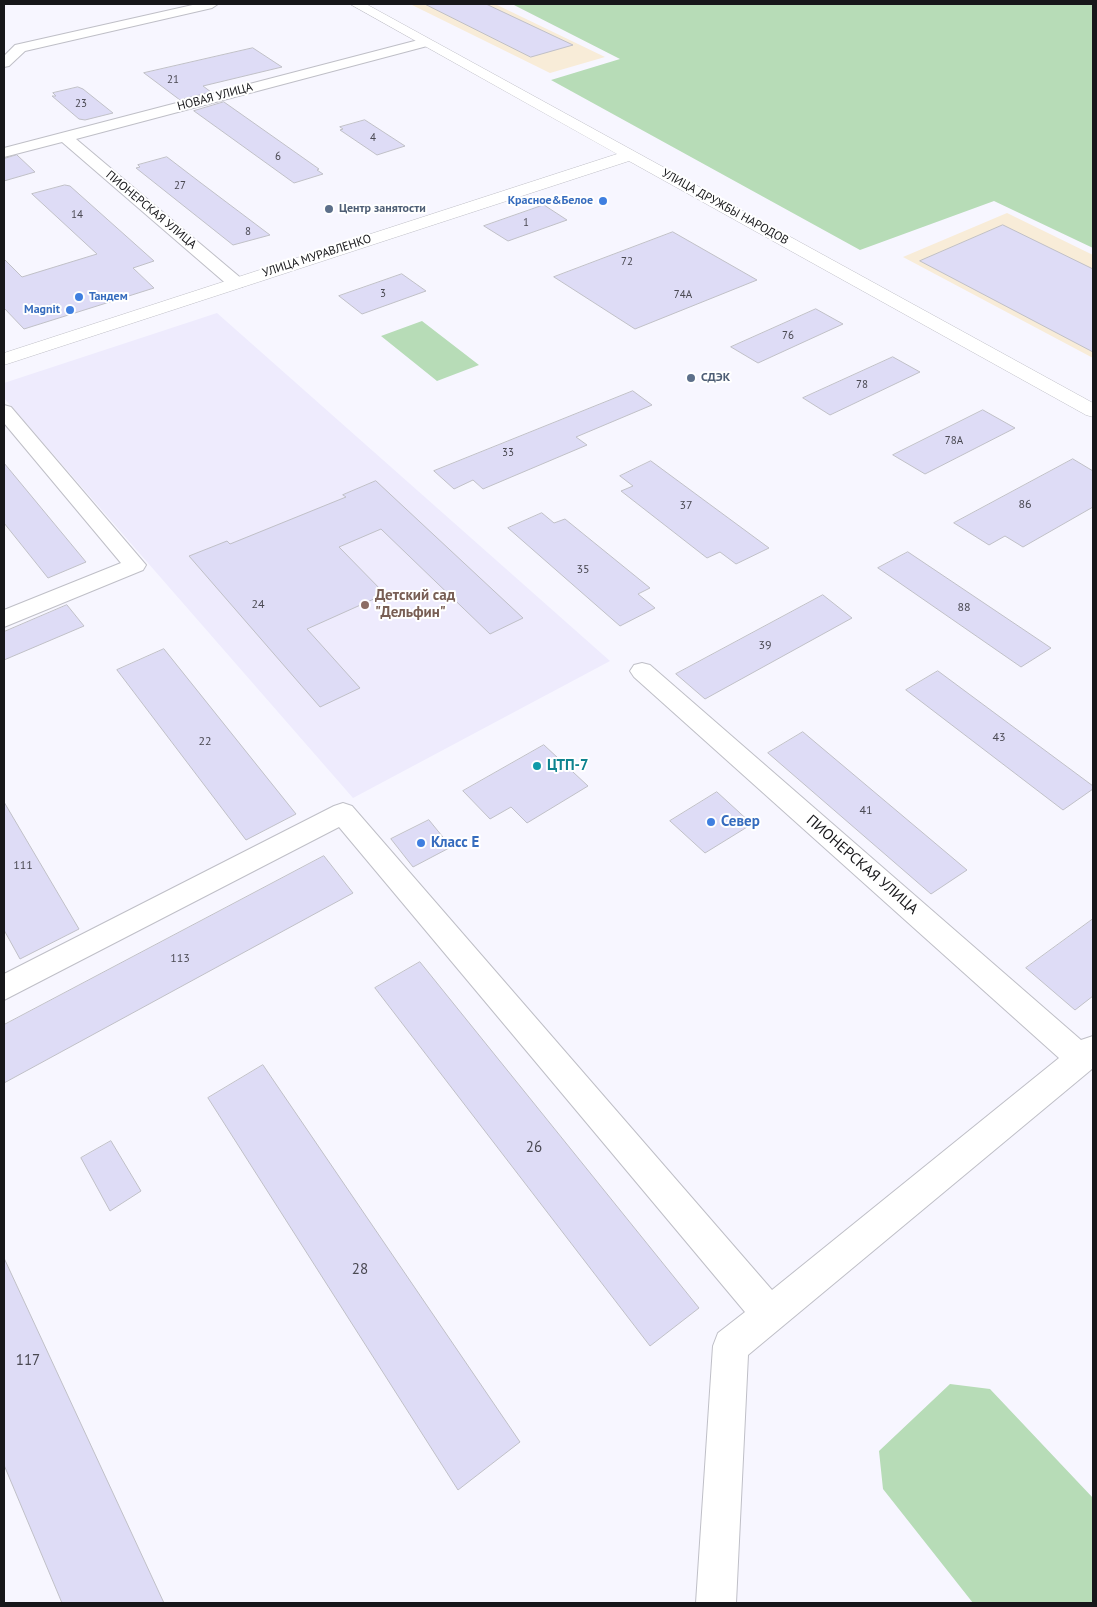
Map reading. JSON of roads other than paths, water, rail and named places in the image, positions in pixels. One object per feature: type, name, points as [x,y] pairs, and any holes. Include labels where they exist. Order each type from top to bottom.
[{"type":"street","points":[[4,63],[20,48],[212,4]]},
{"type":"street","name":"УЛИЦА ДРУЖБЫ НАРОДОВ","points":[[357,4],[1093,411]]},
{"type":"street","name":"НОВАЯ УЛИЦА","points":[[4,153],[426,42]]},
{"type":"street","name":"ПИОНЕРСКАЯ УЛИЦА","points":[[65,137],[236,283]]},
{"type":"street","name":"УЛИЦА МУРАВЛЕНКО","points":[[4,359],[630,155]]},
{"type":"street","points":[[4,411],[135,565],[4,619]]},
{"type":"street","name":"ПИОНЕРСКАЯ УЛИЦА","points":[[642,671],[1087,1054]]},
{"type":"street","points":[[4,988],[343,813],[769,1314]]},
{"type":"street","points":[[716,1603],[731,1346],[1087,1054]]},
{"type":"place","name":"Красное&Белое","points":[[603,201]]},
{"type":"place","name":"Центр занятости","points":[[329,209]]},
{"type":"place","name":"Тандем","points":[[79,297]]},
{"type":"place","name":"Magnit","points":[[70,310]]},
{"type":"place","name":"СДЭК","points":[[691,378]]},
{"type":"place","name":"Детский сад \"Дельфин\"","points":[[365,605]]},
{"type":"place","name":"ЦТП-7","points":[[537,766]]},
{"type":"place","name":"Север","points":[[711,822]]},
{"type":"place","name":"Класс Е","points":[[421,843]]}]
